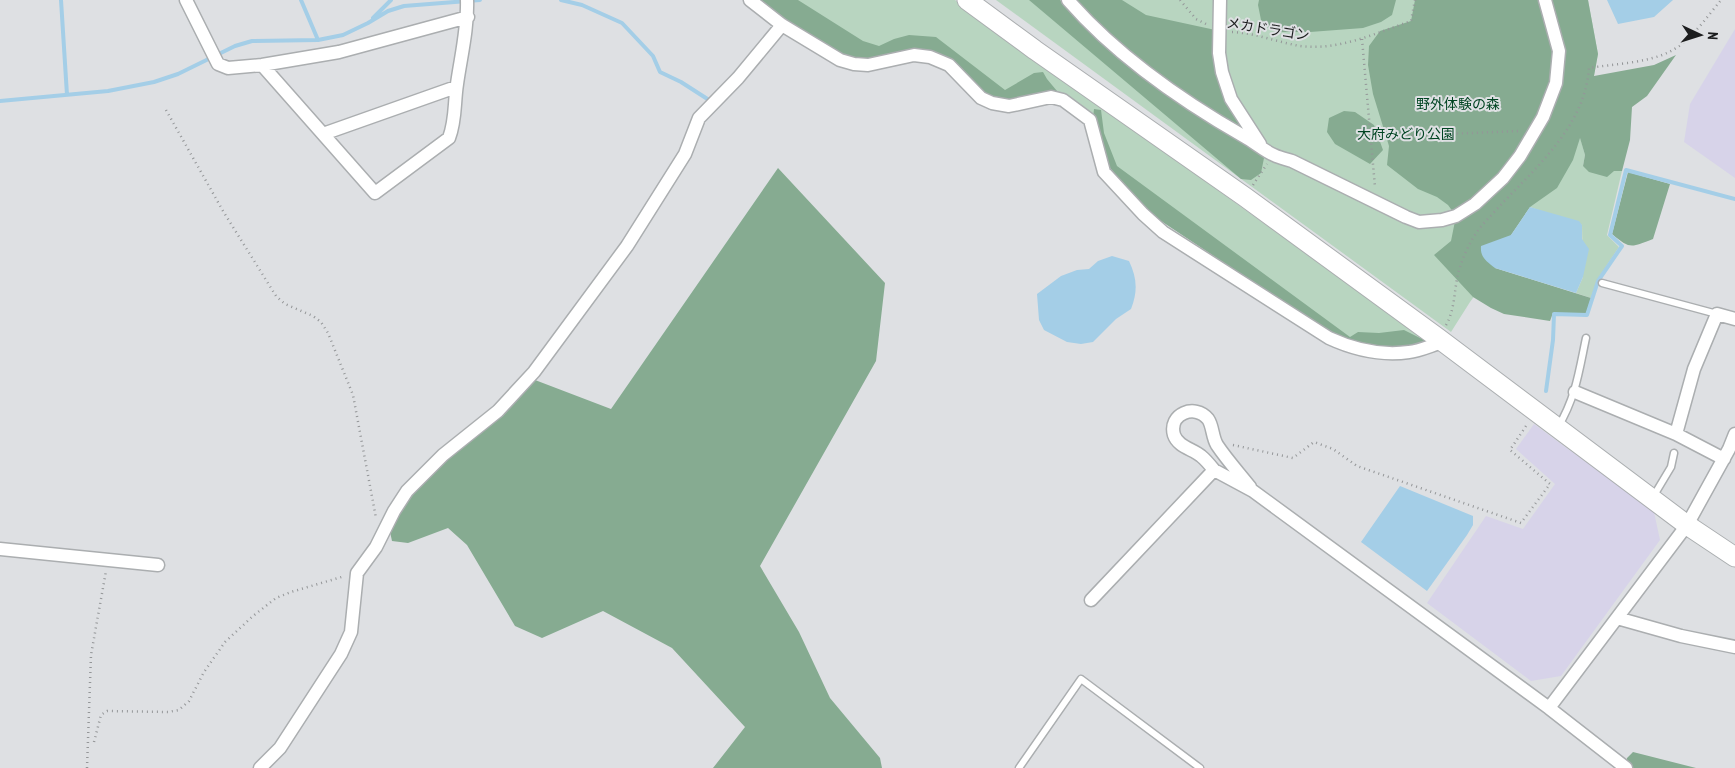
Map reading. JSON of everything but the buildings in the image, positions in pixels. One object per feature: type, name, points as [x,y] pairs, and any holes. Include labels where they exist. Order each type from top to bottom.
[{"type":"street","points":[[186,0],[218,64],[228,68],[262,65],[339,52],[467,8],[456,87],[454,125],[449,138],[375,193],[262,65]]},
{"type":"street","points":[[750,0],[782,25],[840,60],[868,65],[914,55],[930,57],[949,65],[981,98],[992,103],[1009,106],[1051,97],[1063,100],[1090,120],[1104,172],[1143,214],[1163,232],[1328,338],[1350,348],[1387,354],[1411,352],[1440,340]]},
{"type":"street","points":[[967,0],[1245,197],[1687,525],[1735,557]]},
{"type":"street","points":[[1068,0],[1078,12],[1127,58],[1222,124],[1273,155],[1292,161],[1419,222],[1442,220],[1456,216],[1474,204],[1503,178],[1536,130],[1556,83],[1559,51],[1545,0]]},
{"type":"street","points":[[1220,0],[1219,53],[1222,72],[1231,99],[1261,146]]},
{"type":"street","points":[[260,768],[280,748],[341,654],[351,632],[356,573],[376,547],[407,490],[442,454],[498,411],[534,372],[627,246],[685,154],[699,118],[738,78],[782,25]]},
{"type":"street","points":[[323,134],[456,87]]},
{"type":"street","points":[[1676,434],[1694,369],[1717,314],[1735,319]]},
{"type":"street","points":[[1575,392],[1676,434],[1729,453]]},
{"type":"street","points":[[1253,491],[1216,443],[1208,420],[1198,412],[1191,411],[1180,414],[1174,424],[1174,434],[1178,442],[1200,455],[1214,470],[1253,491],[1549,708],[1626,768]]},
{"type":"street","points":[[1549,708],[1687,525],[1729,453],[1735,434]]},
{"type":"street","points":[[1091,600],[1214,470]]},
{"type":"street","points":[[0,549],[158,565]]},
{"type":"street","points":[[1617,618],[1680,636],[1735,647]]},
{"type":"lane","points":[[1602,283],[1717,314]]},
{"type":"lane","points":[[1558,428],[1569,409],[1575,392],[1586,338]]},
{"type":"lane","points":[[1652,498],[1671,466],[1674,453]]},
{"type":"lane","points":[[1019,768],[1081,679],[1200,768]]},
{"type":"path","name":"メカドラゴン","points":[[1180,0],[1196,19],[1220,31],[1245,33],[1302,46],[1336,45],[1362,39],[1411,21],[1415,0]]},
{"type":"path","points":[[1440,340],[1451,316],[1458,274],[1466,250],[1477,231],[1564,136],[1581,104],[1589,68],[1651,58],[1669,52],[1682,44],[1721,0]]},
{"type":"path","points":[[1362,39],[1372,137],[1376,202]]},
{"type":"path","points":[[166,110],[223,211],[276,296],[284,304],[313,316],[328,333],[353,395],[367,478],[380,537]]},
{"type":"path","points":[[1372,137],[1536,130]]},
{"type":"path","points":[[1245,197],[1273,155]]},
{"type":"path","points":[[1216,443],[1230,444],[1293,458],[1314,442],[1333,449],[1358,466],[1521,523],[1550,484],[1510,450],[1536,412]]},
{"type":"path","points":[[87,768],[91,655],[108,560]]},
{"type":"path","points":[[94,742],[101,715],[106,711],[168,712],[179,710],[189,701],[204,672],[225,642],[276,598],[356,573]]},
{"type":"shaded area","points":[[1735,29],[1735,178],[1684,142],[1690,104]]},
{"type":"shaded area","points":[[1534,424],[1654,512],[1660,540],[1561,676],[1531,681],[1427,603],[1486,516],[1523,529],[1555,484],[1516,449]]},
{"type":"green space","points":[[758,0],[955,0],[1428,342],[1357,344],[1110,168],[1093,118],[1057,91],[1007,102],[950,61],[819,42]]},
{"type":"green space","points":[[758,0],[798,0],[863,41],[879,46],[909,35],[936,37],[1005,90],[1034,73],[1043,72],[1057,91],[1007,102],[982,94],[950,61],[845,57],[819,42]]},
{"type":"green space","name":"大府みどり公園","points":[[996,0],[1588,0],[1598,54],[1580,137],[1585,155],[1583,166],[1622,171],[1607,235],[1619,247],[1597,280],[1591,298],[1576,293],[1583,277],[1582,225],[1530,207],[1511,235],[1481,246],[1485,260],[1495,268],[1451,332]]},
{"type":"green space","points":[[1029,0],[1060,0],[1076,18],[1161,87],[1256,149],[1264,158],[1261,173],[1251,180],[1241,179]]},
{"type":"green space","points":[[1068,0],[1122,0],[1146,15],[1220,31],[1222,72],[1261,146],[1181,96]]},
{"type":"green space","points":[[1259,0],[1396,0],[1392,15],[1381,22],[1363,28],[1279,32],[1262,25],[1258,5]]},
{"type":"green space","name":"野外体験の森","points":[[1415,0],[1588,0],[1598,54],[1594,76],[1654,65],[1676,55],[1647,96],[1632,107],[1630,140],[1622,171],[1614,171],[1607,177],[1589,172],[1583,166],[1585,155],[1580,138],[1573,160],[1557,188],[1530,207],[1511,235],[1495,268],[1591,298],[1586,314],[1553,313],[1550,321],[1504,314],[1473,297],[1434,255],[1451,241],[1456,216],[1448,205],[1437,197],[1418,189],[1387,165],[1389,146],[1373,94],[1368,65],[1369,46],[1380,31],[1411,21]]},
{"type":"green space","points":[[1094,109],[1101,110],[1104,133],[1117,166],[1350,337],[1358,332],[1379,333],[1404,330],[1428,342],[1408,348],[1375,348],[1331,334],[1146,211],[1110,168],[1093,118]]},
{"type":"green space","points":[[1344,111],[1355,112],[1374,125],[1383,150],[1370,164],[1335,144],[1327,132],[1329,118]]},
{"type":"green space","points":[[778,168],[885,283],[876,361],[760,566],[799,632],[830,698],[880,758],[882,768],[713,768],[745,727],[672,648],[603,611],[542,638],[515,626],[467,545],[448,528],[408,543],[392,541],[389,527],[412,492],[535,380],[611,409]]},
{"type":"green space","points":[[1628,172],[1670,184],[1653,239],[1631,246],[1623,243],[1612,234]]},
{"type":"green space","points":[[1633,752],[1696,768],[1633,768],[1626,763],[1627,758]]},
{"type":"water","points":[[1607,0],[1673,0],[1654,17],[1618,24]]},
{"type":"water","points":[[1530,207],[1579,221],[1582,225],[1582,239],[1589,249],[1583,277],[1576,293],[1495,268],[1483,256],[1481,246],[1511,235]]},
{"type":"water","points":[[1112,256],[1129,261],[1132,267],[1136,290],[1131,309],[1116,319],[1093,342],[1081,344],[1067,342],[1044,330],[1039,320],[1037,294],[1061,276],[1077,270],[1089,269],[1098,261]]},
{"type":"water","points":[[1400,486],[1473,516],[1473,525],[1467,535],[1427,591],[1361,542]]},
{"type":"waterway","points":[[61,0],[67,95]]},
{"type":"waterway","points":[[301,0],[318,40]]},
{"type":"waterway","points":[[373,18],[391,0]]},
{"type":"waterway","points":[[0,101],[108,91],[154,82],[178,74],[235,46],[252,41],[318,40],[343,35],[388,11],[404,6],[480,0]]},
{"type":"waterway","points":[[561,0],[582,5],[622,23],[653,56],[660,72],[681,82],[709,100]]},
{"type":"waterway","points":[[1546,391],[1553,340],[1554,314],[1587,315],[1598,281],[1622,246],[1610,235],[1626,170],[1735,199]]}]
